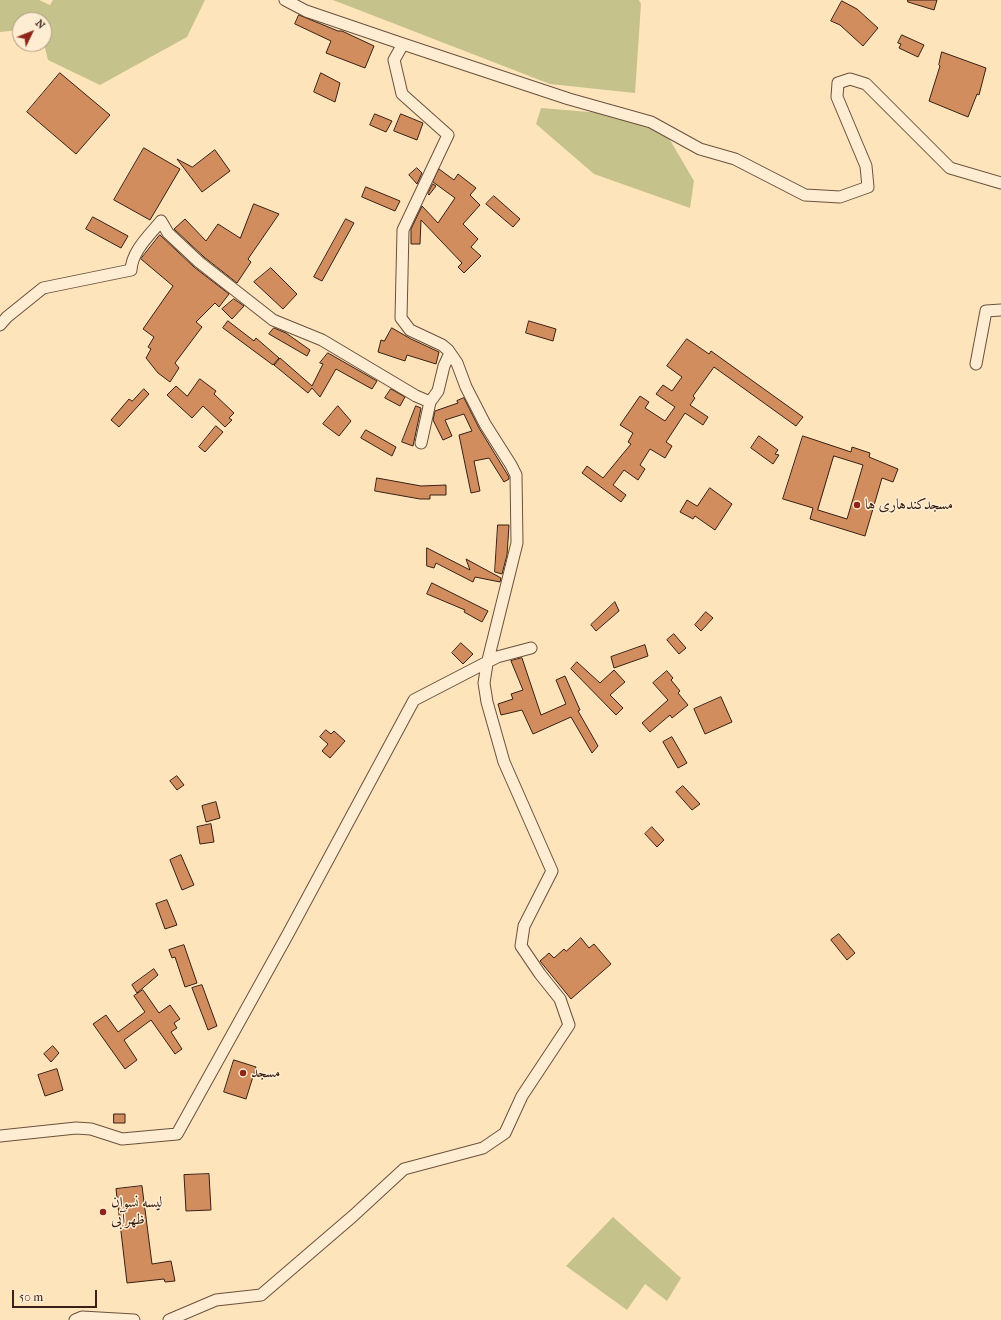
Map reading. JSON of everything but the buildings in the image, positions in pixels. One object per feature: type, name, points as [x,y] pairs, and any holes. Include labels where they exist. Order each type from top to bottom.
[{"type":"street","points":[[285,0],[306,11],[403,44],[569,98],[651,122],[700,149],[735,159],[805,195],[840,197],[868,187],[866,166],[837,97],[838,82],[850,79],[866,84],[950,168],[1001,183]]},
{"type":"street","points":[[169,1320],[216,1300],[261,1295],[354,1216],[404,1169],[483,1148],[505,1133],[522,1096],[569,1025],[560,999],[540,974],[522,946],[524,926],[552,871],[504,762],[487,702],[484,683],[487,664],[517,543],[516,475],[511,464],[485,424],[466,387],[457,363],[450,353],[442,345],[410,330],[401,318],[403,230],[448,135],[402,94],[394,60],[403,44]]},
{"type":"street","points":[[0,326],[7,317],[43,288],[131,270],[132,262],[137,252],[162,221],[168,233],[199,262],[273,320],[322,340],[416,396],[430,402]]},
{"type":"street","points":[[976,364],[986,311],[1001,310]]},
{"type":"street","points":[[421,443],[430,402],[438,391],[444,366],[450,353]]},
{"type":"street","points":[[0,1136],[76,1128],[91,1129],[122,1139],[177,1134],[288,934],[414,700],[487,664],[497,657],[531,648]]},
{"type":"street","points":[[75,1320],[82,1317],[134,1320]]},
{"type":"shaded area","points":[[0,0],[39,0],[50,5],[53,0],[205,0],[187,37],[100,85],[48,60],[46,52],[52,52],[52,12],[12,12],[12,31],[0,32]]},
{"type":"shaded area","points":[[333,0],[639,0],[641,4],[635,93],[550,84]]},
{"type":"shaded area","points":[[541,108],[626,115],[663,128],[694,181],[690,208],[594,174],[536,124]]},
{"type":"shaded area","points":[[613,1217],[681,1278],[667,1301],[645,1284],[627,1310],[566,1266]]},
{"type":"place","name":"مسجدکندهاری ها","points":[[857,505]]},
{"type":"place","name":"مسجد","points":[[243,1073]]},
{"type":"place","name":"لیسه نسوان ظهرآبی","points":[[103,1212]]}]
